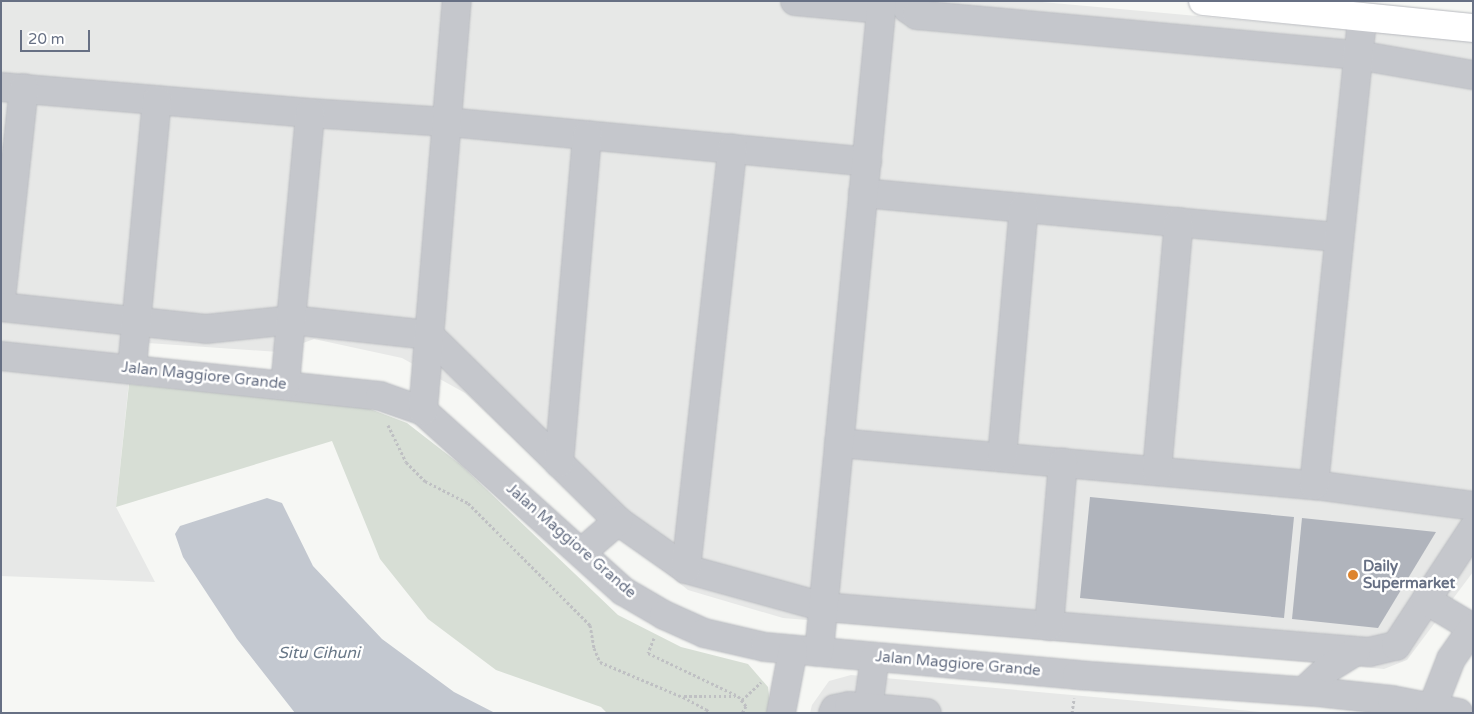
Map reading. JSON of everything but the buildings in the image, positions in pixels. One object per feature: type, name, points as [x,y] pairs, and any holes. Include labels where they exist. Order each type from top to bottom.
[{"type":"main road","points":[[1203,1],[1473,28]]},
{"type":"street","points":[[423,411],[457,1]]},
{"type":"street","points":[[795,1],[889,4],[908,9],[917,15],[1357,55],[1473,75]]},
{"type":"street","points":[[781,713],[824,607],[866,162],[889,4]]},
{"type":"street","points":[[1314,485],[1362,17]]},
{"type":"street","points":[[1,299],[12,88],[310,114],[447,122],[866,162]]},
{"type":"street","points":[[132,368],[157,100]]},
{"type":"street","points":[[285,385],[310,114]]},
{"type":"street","points":[[559,463],[587,135]]},
{"type":"street","points":[[686,569],[732,149]]},
{"type":"street","points":[[863,193],[1339,237]]},
{"type":"street","points":[[1002,457],[1024,208]]},
{"type":"street","points":[[1156,471],[1180,222]]},
{"type":"street","points":[[1,307],[206,329],[291,320],[429,335],[618,521],[686,569],[824,607],[1369,652],[1396,646],[1473,529]]},
{"type":"street","name":"Jalan Maggiore Grande","points":[[1,356],[132,368],[380,396],[423,411],[582,552],[623,591],[664,615],[704,633],[765,647],[1068,674],[1459,713]]},
{"type":"street","points":[[839,443],[1314,485],[1473,506]]},
{"type":"street","points":[[1049,626],[1063,463]]},
{"type":"street","points":[[582,552],[618,521]]},
{"type":"street","points":[[1426,600],[1473,628],[1451,659],[1431,710]]},
{"type":"street","points":[[1318,699],[1329,668],[1356,651]]},
{"type":"street","points":[[868,708],[875,657]]},
{"type":"street","points":[[833,713],[835,709],[849,706],[926,713]]},
{"type":"path","points":[[380,396],[389,429],[406,462],[424,481],[468,503],[590,624],[594,648],[600,662],[683,696],[710,713]]},
{"type":"path","points":[[664,615],[648,653],[738,696],[746,706],[742,713]]},
{"type":"path","points":[[683,696],[738,696]]},
{"type":"shaded area","points":[[1,1],[1031,1],[1473,41],[1473,572],[1407,660],[1384,669],[783,618],[688,590],[583,505],[465,393],[402,358],[314,339],[279,352],[133,342],[116,507],[155,582],[1,576]]},
{"type":"shaded area","points":[[129,384],[365,407],[407,423],[461,465],[618,615],[681,647],[748,664],[768,687],[770,703],[768,713],[607,713],[601,707],[496,670],[428,619],[380,559],[332,441],[116,507]]},
{"type":"shaded area","points":[[851,675],[1272,713],[810,713],[812,705],[829,681]]},
{"type":"water","name":"Situ Cihuni","points":[[267,498],[282,503],[313,566],[382,639],[454,692],[495,713],[295,713],[237,639],[183,557],[175,534],[180,526]]},
{"type":"place","name":"Daily Supermarket","points":[[1353,575]]}]
